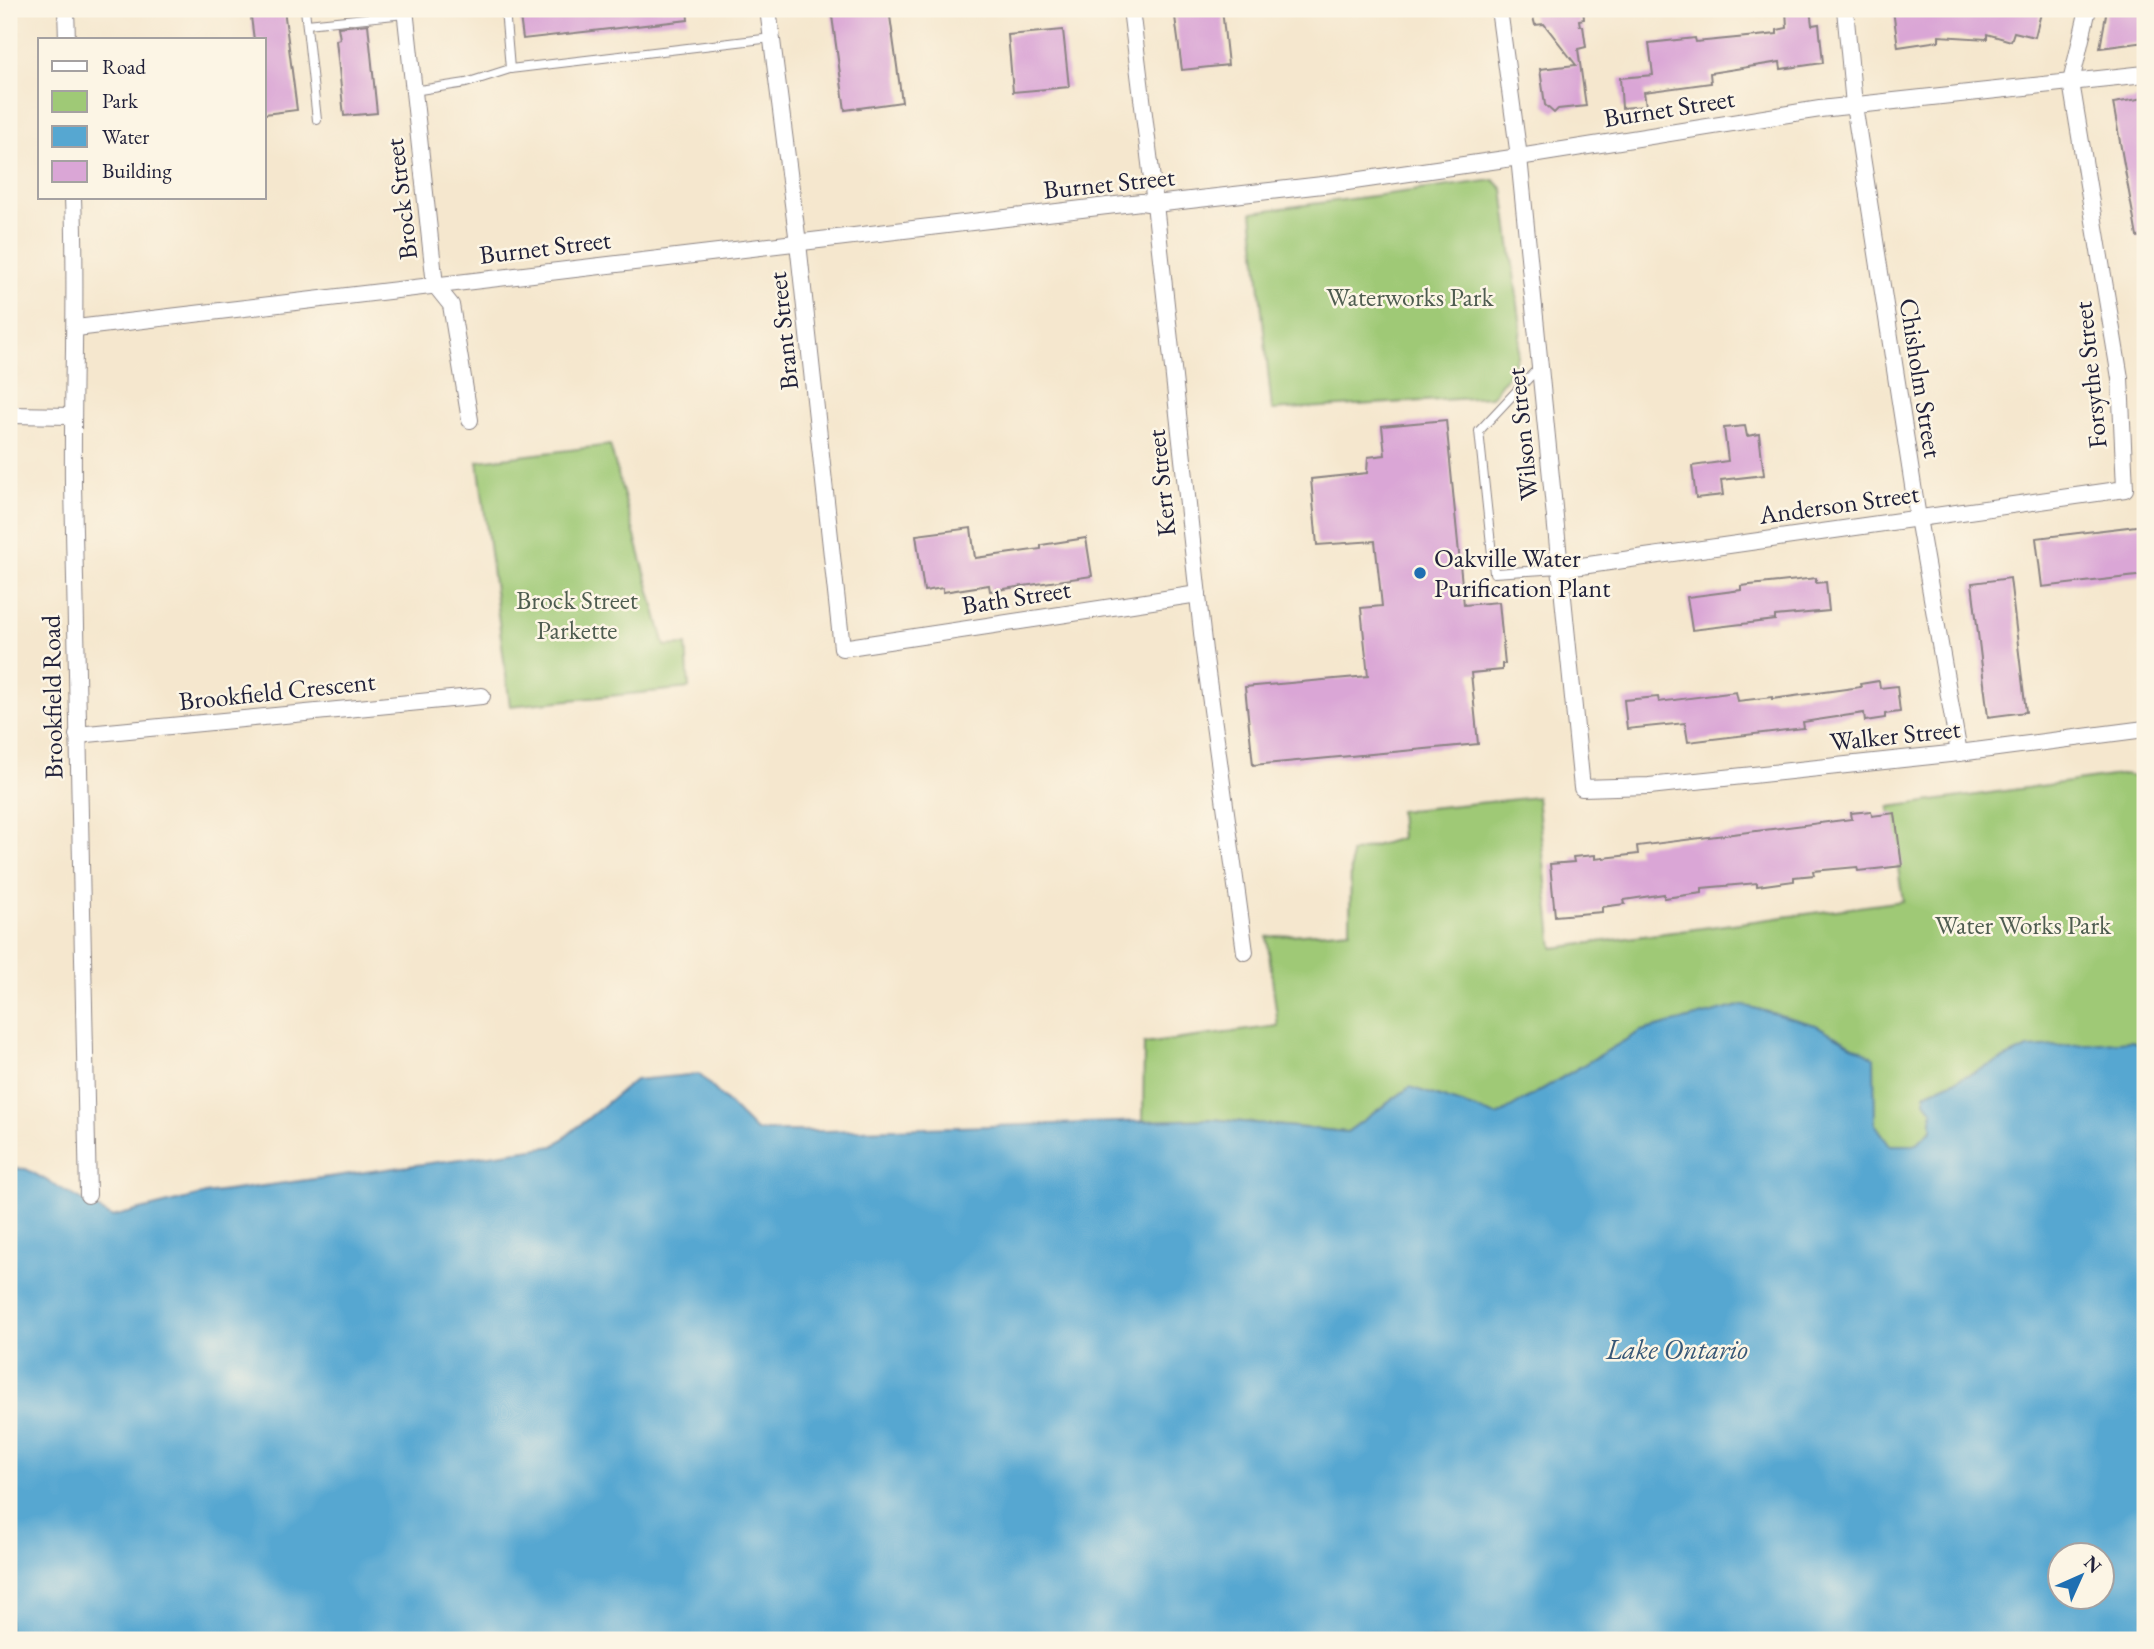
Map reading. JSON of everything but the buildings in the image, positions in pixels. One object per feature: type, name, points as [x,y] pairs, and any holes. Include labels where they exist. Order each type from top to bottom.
[{"type":"street","points":[[66,9],[67,38]]},
{"type":"street","name":"Brant Street","points":[[768,9],[798,243],[842,648]]},
{"type":"street","name":"Kerr Street","points":[[1131,9],[1198,594],[1245,952]]},
{"type":"street","name":"Wilson Street","points":[[1499,9],[1519,157],[1582,788],[1649,786]]},
{"type":"street","name":"Chisholm Street","points":[[1844,9],[1854,105],[1918,518],[1959,753]]},
{"type":"street","name":"Forsythe Street","points":[[2088,9],[2071,82],[2120,378],[2125,489]]},
{"type":"street","name":"Brock Street","points":[[405,11],[435,285],[451,305],[470,420]]},
{"type":"street","name":"Burnet Street","points":[[76,328],[1141,202],[1155,204],[1340,183],[1854,105],[2145,74]]},
{"type":"street","name":"Brookfield Road","points":[[73,200],[76,328],[72,416],[88,1195]]},
{"type":"street","points":[[9,415],[72,416]]},
{"type":"street","name":"Anderson Street","points":[[1560,569],[2125,489]]},
{"type":"street","name":"Bath Street","points":[[842,648],[1198,594]]},
{"type":"street","name":"Brookfield Crescent","points":[[77,735],[482,696]]},
{"type":"street","name":"Walker Street","points":[[1649,786],[1959,753],[2145,729]]},
{"type":"lane","points":[[305,9],[317,120]]},
{"type":"lane","points":[[505,9],[510,69]]},
{"type":"lane","points":[[307,24],[405,11]]},
{"type":"lane","points":[[413,91],[466,83],[510,69],[772,38]]},
{"type":"lane","points":[[1540,366],[1479,431],[1494,573],[1560,569]]},
{"type":"green space","name":"Waterworks Park","points":[[1494,180],[1503,189],[1521,327],[1518,354],[1511,371],[1491,397],[1272,410],[1252,212]]},
{"type":"green space","name":"Brock Street Parkette","points":[[610,445],[665,646],[686,645],[689,688],[510,706],[478,461]]},
{"type":"green space","name":"Water Works Park","points":[[2126,774],[2145,780],[2145,1046],[2132,1041],[2028,1049],[1925,1094],[1925,1101],[1932,1110],[1932,1130],[1914,1145],[1889,1145],[1875,1124],[1873,1057],[1641,1031],[1497,1116],[1410,1087],[1347,1132],[1212,1119],[1143,1121],[1144,1044],[1278,1026],[1267,937],[1350,930],[1351,853],[1401,838],[1399,811],[1537,797],[1553,948],[1903,901],[1889,807]]},
{"type":"water","name":"Lake Ontario","points":[[1743,1005],[1816,1025],[1874,1057],[1875,1124],[1890,1145],[1914,1145],[1932,1130],[1932,1110],[1925,1101],[1925,1094],[2028,1048],[2132,1041],[2145,1046],[2145,1640],[9,1640],[9,1168],[26,1169],[112,1217],[205,1194],[554,1146],[635,1080],[699,1074],[756,1131],[1212,1119],[1347,1132],[1410,1087],[1497,1116],[1641,1031]]},
{"type":"place","name":"Oakville Water Purification Plant","points":[[1420,573]]}]
